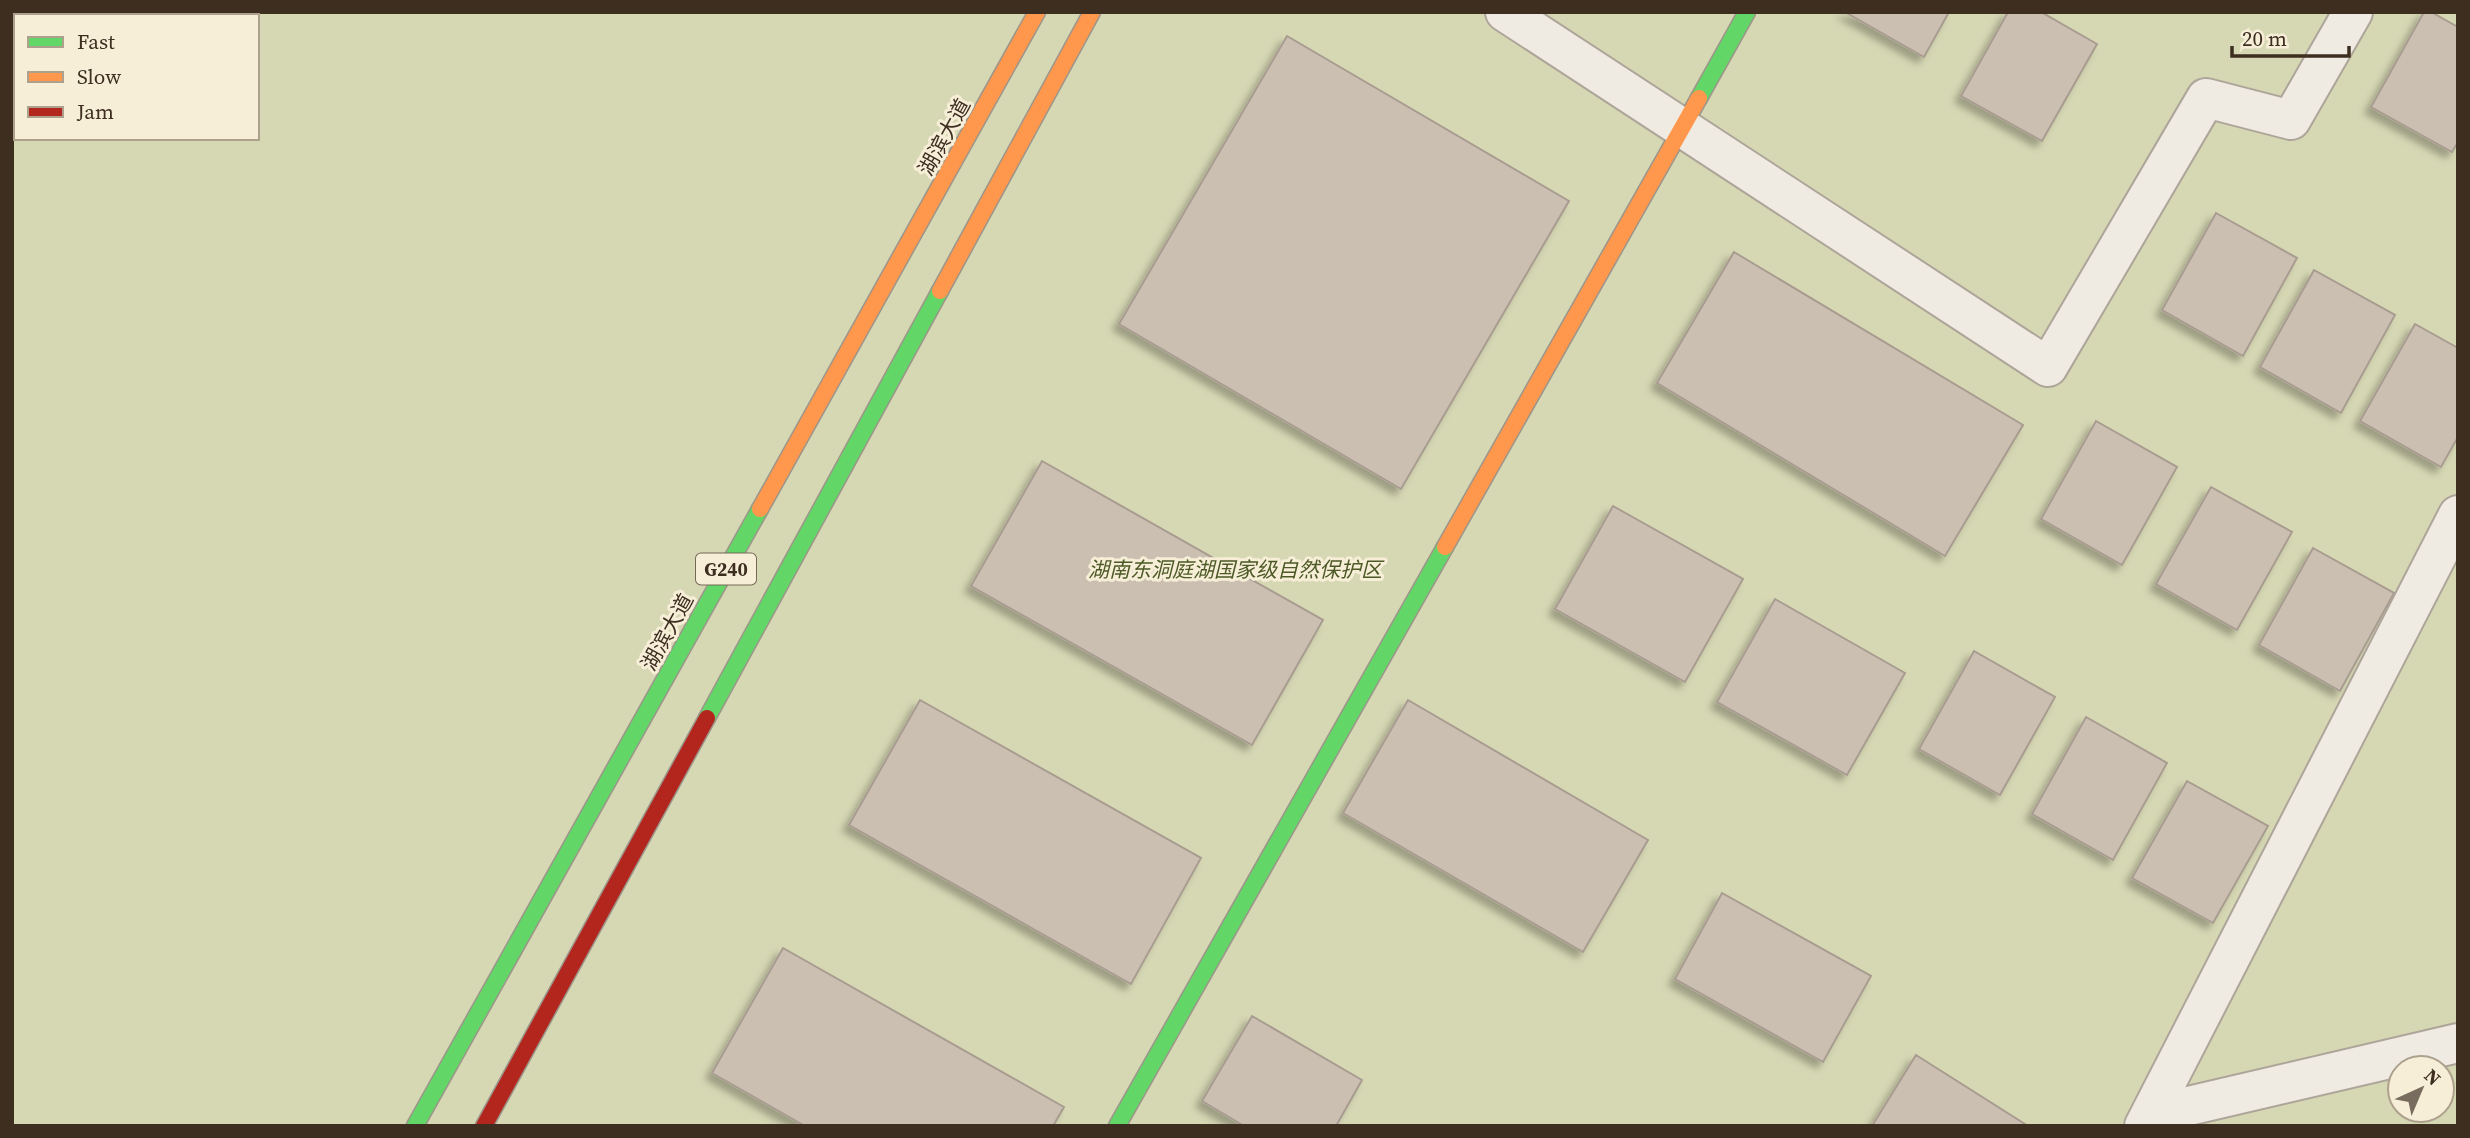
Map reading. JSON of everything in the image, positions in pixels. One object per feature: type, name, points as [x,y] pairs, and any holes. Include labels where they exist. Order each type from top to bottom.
[{"type":"main road","name":"湖滨大道","points":[[415,1126],[1037,12]]},
{"type":"main road","name":"G240","points":[[486,1125],[1092,12]]},
{"type":"main road","points":[[1116,1126],[1747,12]]},
{"type":"street","points":[[1505,12],[2048,367],[2207,97],[2291,120],[2353,12]]},
{"type":"street","points":[[2147,1120],[2458,515]]},
{"type":"street","points":[[2147,1120],[2458,1043]]},
{"type":"green space","name":"湖南东洞庭湖国家级自然保护区","points":[[12,12],[2458,12],[2458,1126],[12,1126]]},
{"type":"building","points":[[1845,12],[1949,12],[1924,57]]},
{"type":"building","points":[[2008,12],[2041,12],[2097,44],[2042,141],[1961,96]]},
{"type":"building","points":[[2424,12],[2431,12],[2458,27],[2458,142],[2452,152],[2371,107]]},
{"type":"building","points":[[1287,36],[1569,201],[1401,489],[1119,324]]},
{"type":"building","points":[[2216,213],[2297,258],[2243,356],[2162,310]]},
{"type":"building","points":[[1734,252],[2023,425],[1945,556],[1657,383]]},
{"type":"building","points":[[2314,270],[2395,315],[2341,413],[2260,367]]},
{"type":"building","points":[[2415,324],[2458,348],[2458,437],[2441,467],[2360,421]]},
{"type":"building","points":[[2096,421],[2177,467],[2122,565],[2041,519]]},
{"type":"building","points":[[1042,461],[1323,620],[1252,745],[971,586]]},
{"type":"building","points":[[2211,487],[2292,532],[2237,630],[2156,584]]},
{"type":"building","points":[[1613,506],[1743,579],[1685,682],[1555,609]]},
{"type":"building","points":[[2313,548],[2394,593],[2340,691],[2259,645]]},
{"type":"building","points":[[1775,599],[1905,673],[1847,775],[1717,702]]},
{"type":"building","points":[[1974,651],[2055,697],[2000,795],[1919,749]]},
{"type":"building","points":[[920,700],[1201,858],[1131,984],[849,825]]},
{"type":"building","points":[[1408,700],[1648,840],[1583,952],[1343,813]]},
{"type":"building","points":[[2086,717],[2167,763],[2113,860],[2032,814]]},
{"type":"building","points":[[2187,781],[2268,826],[2213,923],[2132,878]]},
{"type":"building","points":[[1722,893],[1871,976],[1823,1062],[1675,979]]},
{"type":"building","points":[[783,948],[1064,1107],[1053,1126],[805,1126],[712,1073]]},
{"type":"building","points":[[1252,1016],[1362,1080],[1336,1126],[1244,1126],[1202,1101]]},
{"type":"building","points":[[1916,1055],[2028,1126],[1872,1126]]},
{"type":"traffic: fast","points":[[1699,98],[1747,12]]},
{"type":"traffic: fast","points":[[707,718],[940,291]]},
{"type":"traffic: fast","points":[[415,1126],[760,509]]},
{"type":"traffic: fast","points":[[1117,1126],[1445,547]]},
{"type":"traffic: slow","points":[[760,509],[1037,12]]},
{"type":"traffic: slow","points":[[940,291],[1092,12]]},
{"type":"traffic: slow","points":[[1445,547],[1699,98]]},
{"type":"traffic: jam","points":[[484,1126],[707,718]]}]
